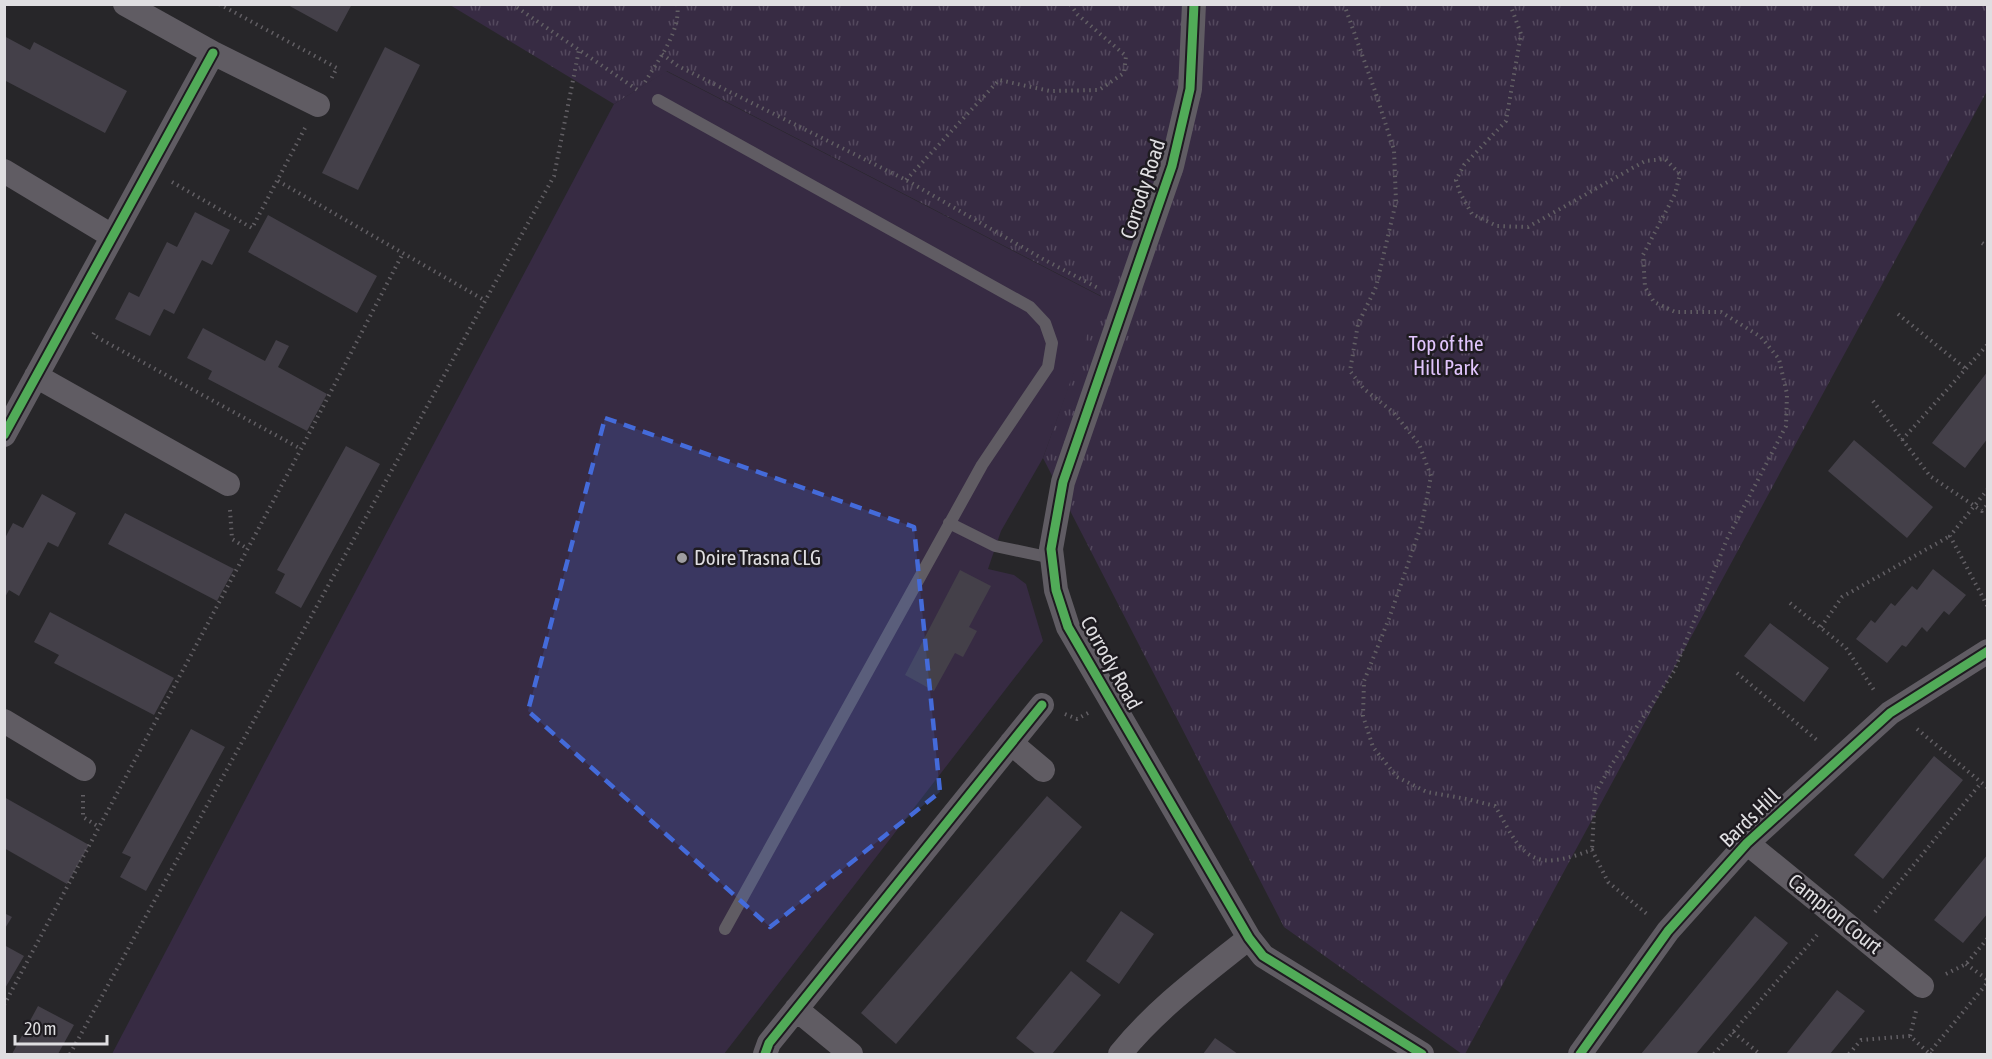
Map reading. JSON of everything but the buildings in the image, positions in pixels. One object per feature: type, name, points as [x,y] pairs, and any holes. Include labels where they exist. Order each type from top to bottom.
[{"type":"street","points":[[125,4],[213,53],[318,105]]},
{"type":"street","name":"Corrody Road","points":[[1194,4],[1190,89],[1172,166],[1063,482],[1051,549],[1056,590],[1068,627],[1249,938],[1263,956],[1422,1054]]},
{"type":"street","points":[[4,435],[213,53]]},
{"type":"street","points":[[4,171],[112,236]]},
{"type":"street","points":[[36,376],[228,484]]},
{"type":"street","name":"Bards Hill","points":[[1580,1054],[1668,931],[1747,843],[1890,713],[1988,651]]},
{"type":"street","points":[[765,1054],[769,1043],[1042,705]]},
{"type":"street","points":[[4,721],[84,769]]},
{"type":"street","points":[[1011,742],[1043,770]]},
{"type":"street","name":"Campion Court","points":[[1747,843],[1923,986]]},
{"type":"street","points":[[1120,1054],[1179,994],[1249,938]]},
{"type":"street","points":[[796,1009],[851,1054]]},
{"type":"lane","points":[[658,100],[1030,306],[1045,323],[1052,343],[1048,367],[982,465],[725,929]]},
{"type":"lane","points":[[949,523],[995,546],[1052,558]]},
{"type":"path","points":[[176,172],[171,182],[252,228],[337,68],[219,4]]},
{"type":"path","points":[[512,4],[639,92],[670,42],[678,10],[677,4]]},
{"type":"path","points":[[906,180],[999,80],[1050,91],[1099,90],[1124,73],[1126,56],[1078,15],[1070,4]]},
{"type":"path","points":[[1344,4],[1394,150],[1396,202],[1376,287],[1358,324],[1350,371],[1364,389],[1393,412],[1419,444],[1431,476],[1422,523],[1364,681],[1363,716],[1373,747],[1397,777],[1427,792],[1496,806],[1518,845],[1531,858],[1554,861],[1592,850]]},
{"type":"path","points":[[1510,4],[1521,34],[1506,121],[1464,165],[1455,180],[1472,214],[1497,226],[1528,227],[1645,161],[1665,159],[1680,174],[1675,194],[1644,255],[1645,287],[1654,303],[1675,312],[1720,312],[1761,337],[1779,359],[1787,394],[1786,426],[1727,539],[1674,670],[1610,767],[1595,794],[1592,850],[1608,882],[1668,931]]},
{"type":"path","points":[[70,1054],[554,176],[579,50]]},
{"type":"path","points":[[662,54],[678,66],[906,180],[1041,258],[1125,302]]},
{"type":"path","points":[[278,181],[486,301]]},
{"type":"path","points":[[1982,243],[1988,247]]},
{"type":"path","points":[[4,1005],[248,549],[403,253]]},
{"type":"path","points":[[1898,314],[1966,369]]},
{"type":"path","points":[[98,324],[93,334],[301,449]]},
{"type":"path","points":[[1902,440],[1988,344]]},
{"type":"path","points":[[1873,400],[1930,476],[1982,511],[1988,504]]},
{"type":"path","points":[[228,484],[232,539],[248,549]]},
{"type":"path","points":[[1821,627],[1842,597],[1950,536],[1988,489]]},
{"type":"path","points":[[1950,536],[1988,607]]},
{"type":"path","points":[[1790,603],[1846,648],[1890,713]]},
{"type":"path","points":[[1737,673],[1840,758]]},
{"type":"path","points":[[1042,705],[1077,719],[1111,701]]},
{"type":"path","points":[[1919,732],[1988,788]]},
{"type":"path","points":[[84,769],[83,817],[99,827]]},
{"type":"path","points":[[1858,933],[1981,783]]},
{"type":"path","points":[[1714,1054],[1835,914]]},
{"type":"path","points":[[1849,1054],[1861,1040],[1910,1036],[1930,1054],[1988,981],[1966,964]]},
{"type":"path","points":[[1733,1032],[1760,1054]]},
{"type":"highlighted area","points":[[605,418],[914,527],[940,792],[770,927],[528,711]]},
{"type":"green space","name":"Top of the Hill Park","points":[[450,5],[1987,5],[1987,91],[1465,1054],[1462,1054],[1284,927],[1043,458],[1101,296],[667,71],[614,104]]},
{"type":"green space","name":"Doire Trasna CLG","points":[[666,71],[1102,297],[1043,458],[1001,531],[988,569],[1014,575],[1026,584],[1043,641],[724,1054],[112,1054],[614,104]]},
{"type":"cycle path","points":[[1194,4],[1190,89],[1172,166],[1063,482],[1051,549],[1056,590],[1068,627],[1249,938],[1263,956],[1422,1054]]},
{"type":"cycle path","points":[[4,435],[213,53]]},
{"type":"cycle path","points":[[1580,1054],[1668,931],[1747,843],[1890,713],[1988,651]]},
{"type":"cycle path","points":[[765,1054],[769,1043],[1042,705]]},
{"type":"place","name":"Doire Trasna CLG","points":[[682,558]]}]
